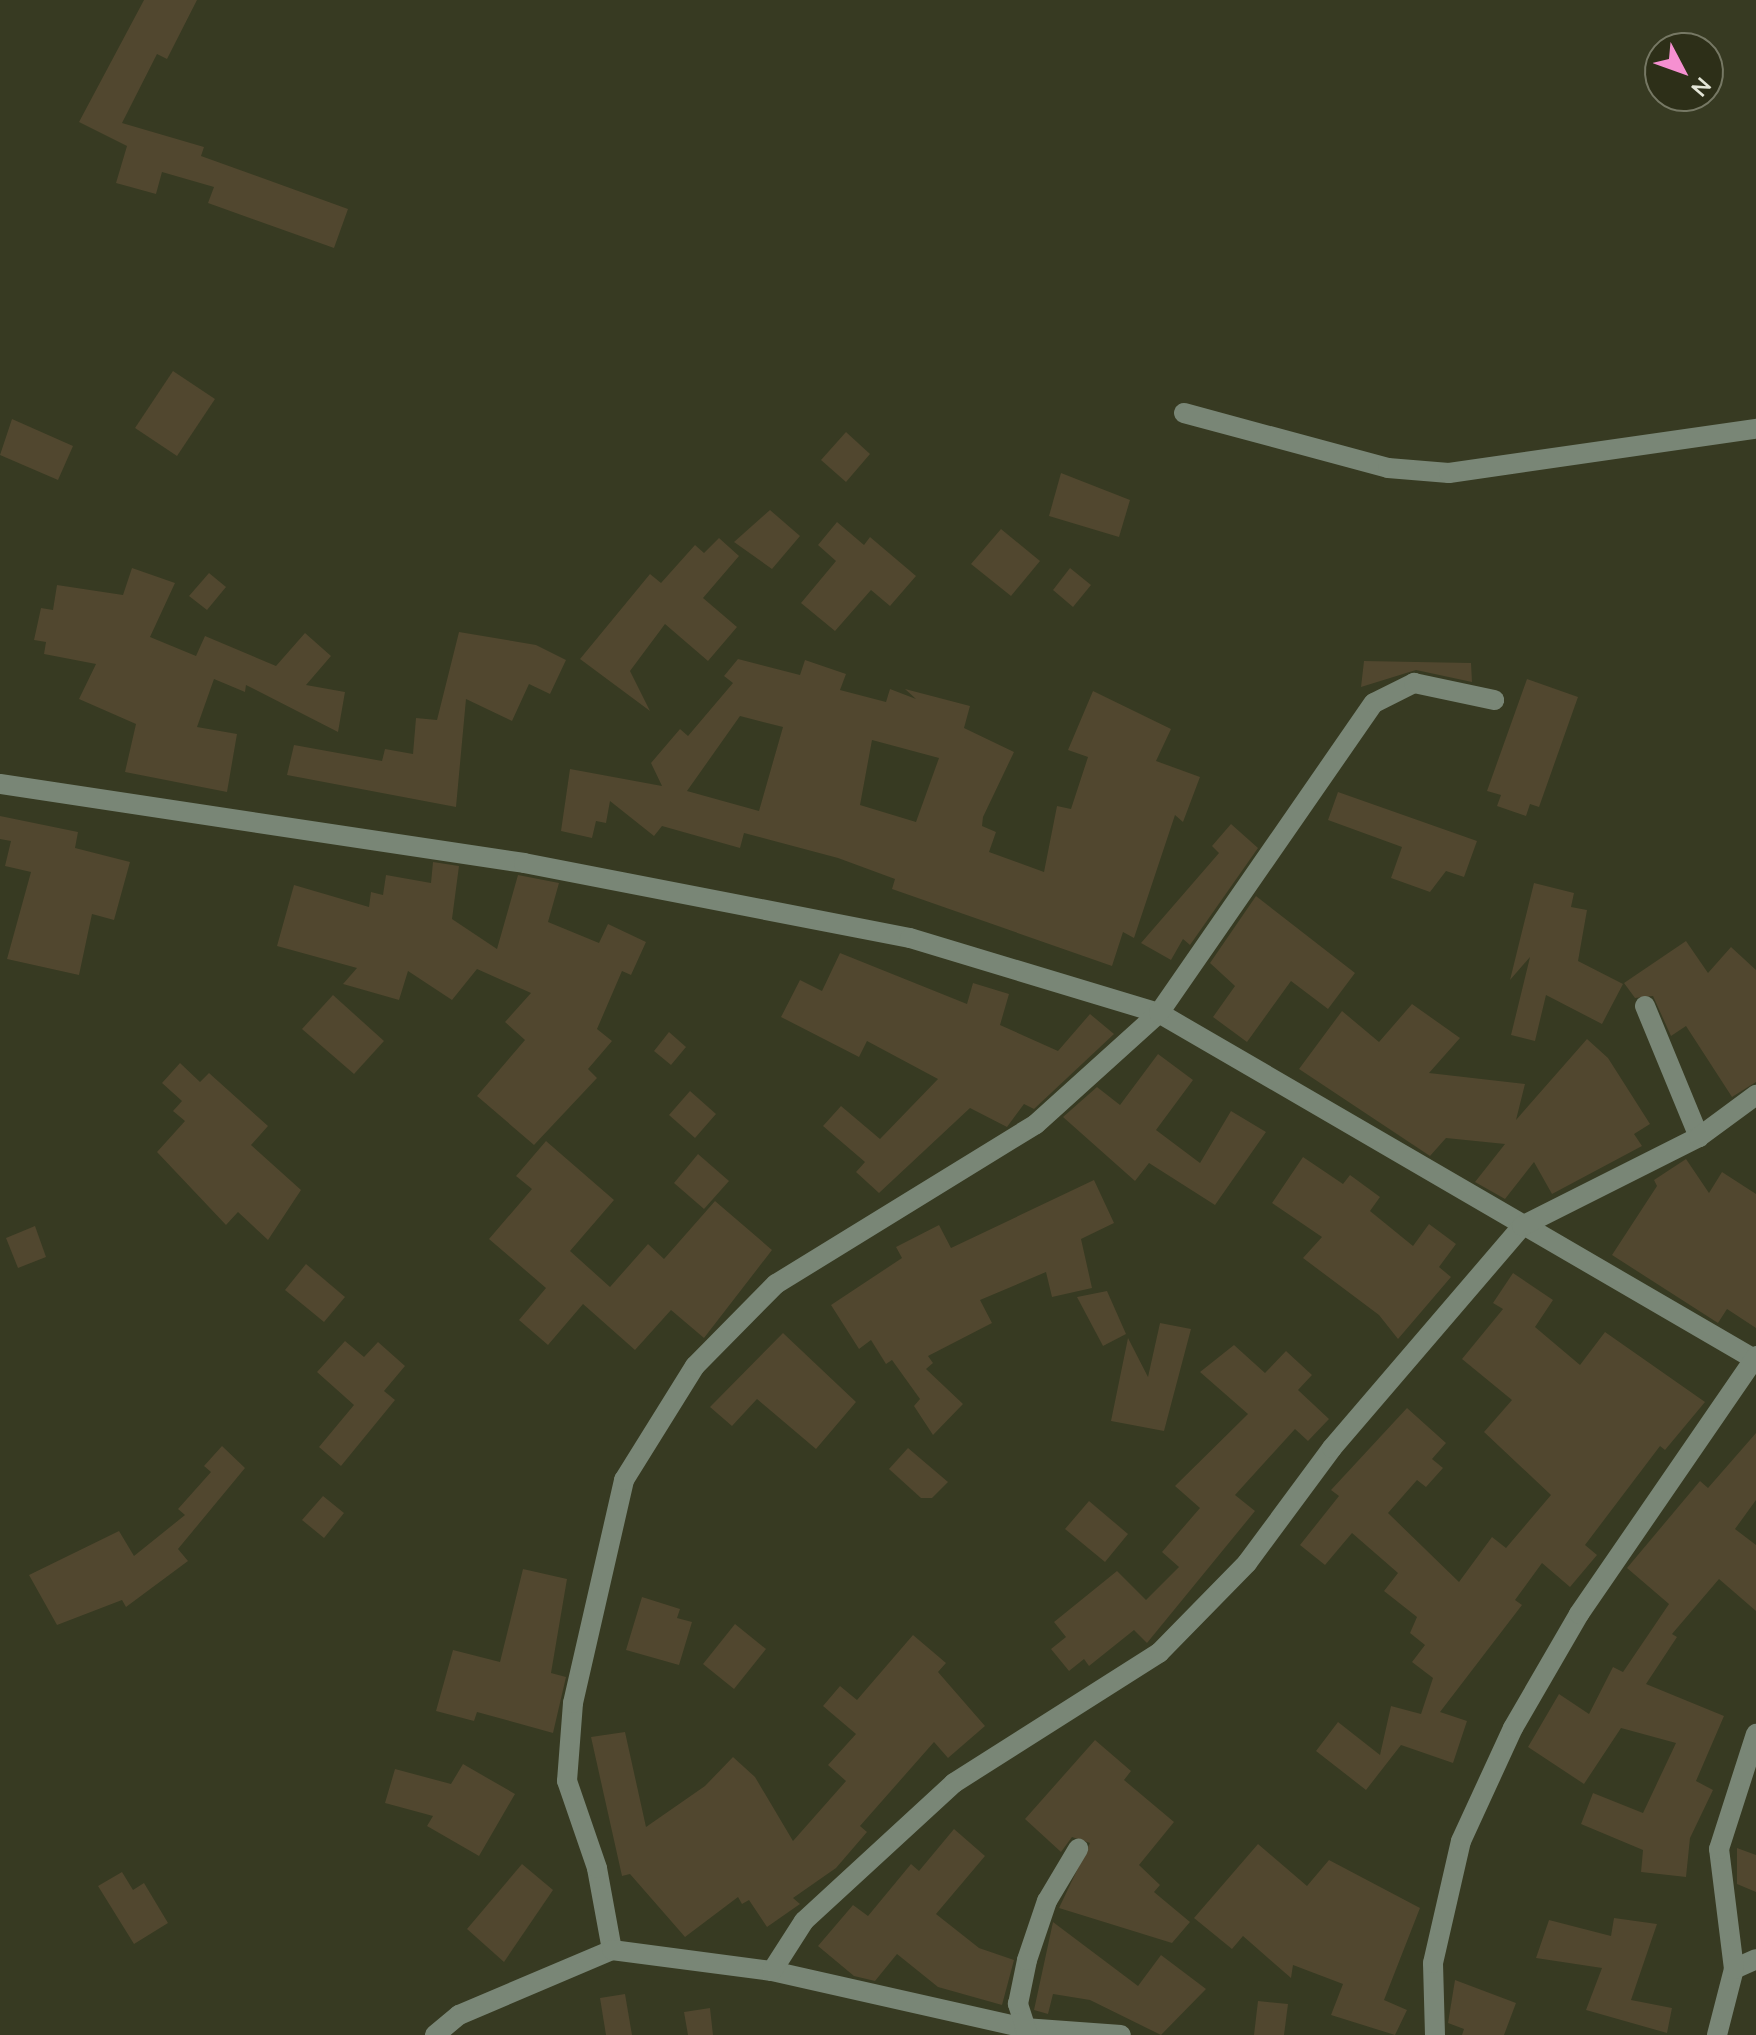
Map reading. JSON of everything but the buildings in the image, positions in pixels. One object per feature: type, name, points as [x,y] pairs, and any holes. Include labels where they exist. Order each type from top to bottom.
[{"type":"street","points":[[1184,413],[1388,468],[1449,473],[1756,429]]},
{"type":"street","points":[[612,1950],[597,1868],[567,1781],[573,1703],[624,1480],[656,1422],[695,1366],[776,1284],[1036,1124],[1159,1013],[1374,703],[1414,683],[1494,700]]},
{"type":"street","points":[[0,784],[524,863],[910,938],[1159,1013],[1755,1359],[1579,1614],[1513,1728],[1461,1841],[1433,1963],[1435,2035]]},
{"type":"street","points":[[1645,1006],[1699,1137]]},
{"type":"street","points":[[772,1971],[804,1921],[954,1783],[1159,1653],[1247,1563],[1332,1448],[1522,1226],[1699,1137],[1756,1095]]},
{"type":"street","points":[[1717,2035],[1734,1969],[1719,1849],[1756,1734]]},
{"type":"street","points":[[1026,2032],[1018,2004],[1027,1960],[1047,1901],[1078,1849]]},
{"type":"street","points":[[435,2035],[459,2015],[612,1950],[772,1971],[1026,2032],[1121,2035]]},
{"type":"street","points":[[1734,1969],[1756,1959]]}]
